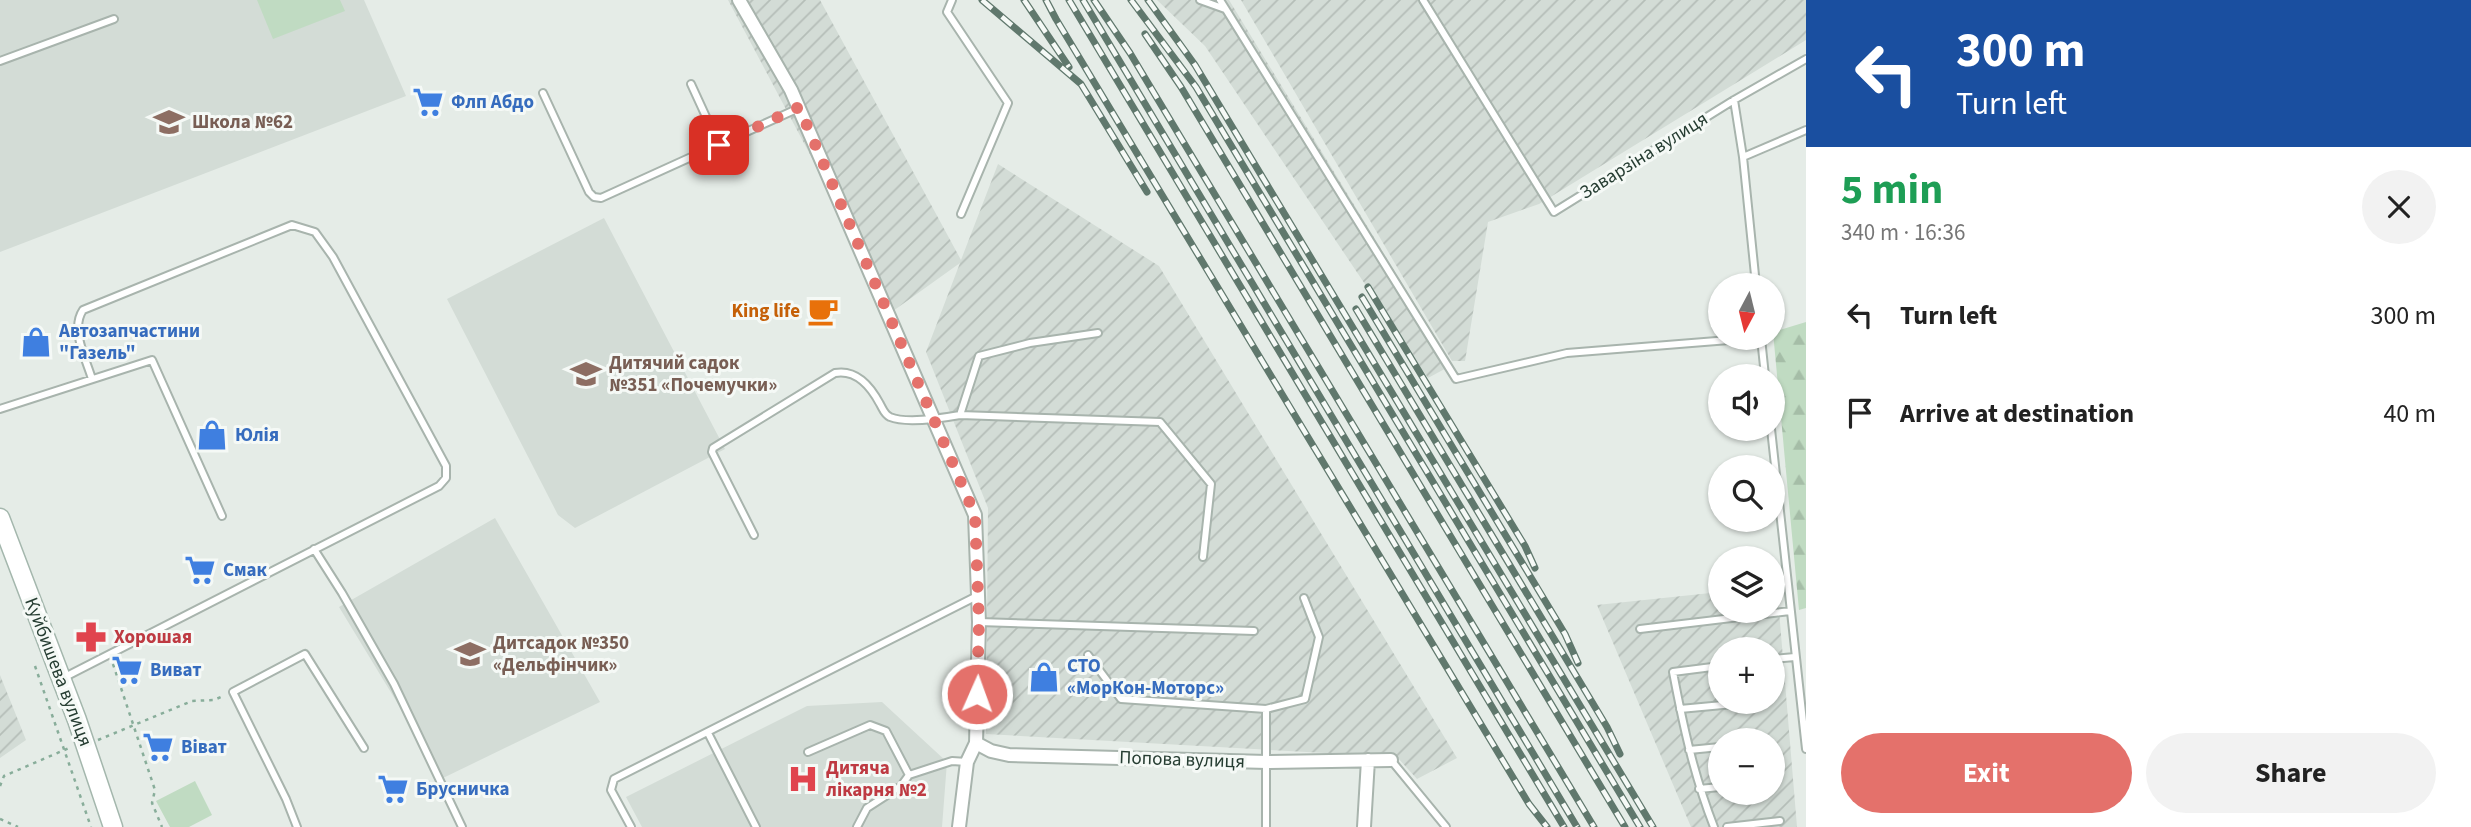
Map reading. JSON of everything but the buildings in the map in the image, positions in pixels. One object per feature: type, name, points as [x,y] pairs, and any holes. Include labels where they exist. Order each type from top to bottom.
[{"type":"main road","name":"Куйбишева вулиця","points":[[0,518],[86,745],[113,827]]},
{"type":"street","points":[[739,0],[799,107],[975,515],[979,622],[976,743],[967,762],[960,827]]},
{"type":"street","name":"Попова вулиця","points":[[976,743],[991,751],[1009,755],[1267,762],[1391,760]]},
{"type":"street","points":[[1364,827],[1368,760]]},
{"type":"lane","points":[[952,0],[947,12],[1008,103],[961,214]]},
{"type":"lane","points":[[1200,0],[1225,9]]},
{"type":"lane","points":[[1220,0],[1456,379],[1567,353],[1708,342]]},
{"type":"lane","name":"Заварзіна вулиця","points":[[1423,0],[1554,212],[1734,100],[1806,59]]},
{"type":"lane","points":[[0,61],[114,19]]},
{"type":"lane","points":[[691,83],[719,145]]},
{"type":"lane","points":[[543,93],[589,192],[594,197],[601,198],[799,107]]},
{"type":"lane","name":"Заварзіна вулиця","points":[[1734,100],[1743,157],[1755,273]]},
{"type":"lane","points":[[1743,157],[1806,130]]},
{"type":"lane","points":[[61,679],[439,486],[446,478],[446,466],[333,257],[315,232],[292,225],[83,310],[77,318],[77,328],[92,379]]},
{"type":"lane","points":[[960,415],[979,356],[1030,343],[1098,333]]},
{"type":"lane","points":[[0,409],[152,360],[222,516]]},
{"type":"lane","points":[[754,535],[712,452],[716,444],[835,373],[844,372],[853,373],[862,379],[880,402],[884,412],[891,417],[933,419],[960,415],[1160,422],[1211,484],[1203,557]]},
{"type":"lane","points":[[1772,441],[1806,749]]},
{"type":"lane","points":[[314,549],[394,684],[462,827]]},
{"type":"lane","points":[[631,827],[611,790],[614,779],[978,595]]},
{"type":"lane","points":[[1088,655],[1121,699],[1266,709],[1304,699],[1319,637],[1304,597]]},
{"type":"lane","points":[[1640,629],[1790,611]]},
{"type":"lane","points":[[979,622],[1254,631]]},
{"type":"lane","points":[[297,827],[233,692],[305,654],[364,748]]},
{"type":"lane","points":[[1785,658],[1795,657]]},
{"type":"lane","points":[[1708,668],[1673,672],[1699,789],[1714,827]]},
{"type":"lane","points":[[1680,709],[1708,706]]},
{"type":"lane","points":[[1266,709],[1266,827]]},
{"type":"lane","points":[[808,752],[870,725],[886,731],[908,775]]},
{"type":"lane","points":[[708,733],[756,827]]},
{"type":"lane","points":[[1689,750],[1708,748]]},
{"type":"lane","points":[[1391,760],[1446,827]]},
{"type":"lane","points":[[857,827],[867,808],[901,786],[908,775],[952,761],[967,762]]},
{"type":"lane","points":[[1699,789],[1708,788]]},
{"type":"lane","points":[[1727,827],[1780,821]]},
{"type":"path","points":[[110,654],[155,790],[152,803],[162,827]]},
{"type":"path","points":[[34,666],[91,827]]},
{"type":"path","points":[[0,786],[4,776],[64,749],[86,745],[192,701],[214,700],[233,692]]},
{"type":"path","points":[[0,819],[18,827]]},
{"type":"shaded area","name":"Школа №62","points":[[0,0],[364,0],[406,96],[0,252]]},
{"type":"shaded area","points":[[728,0],[820,0],[961,260],[998,164],[1159,266],[1457,758],[1417,779],[1397,757],[986,734],[988,508],[926,352],[960,263],[893,311]]},
{"type":"shaded area","points":[[1157,0],[1229,0],[1452,365],[1428,378],[1205,46]]},
{"type":"shaded area","points":[[1241,0],[1806,0],[1806,40],[1539,204],[1488,222],[1465,361],[1452,361]]},
{"type":"shaded area","name":"Дитячий садок №351 «Почемучки»","points":[[604,218],[725,449],[575,528],[558,515],[447,299]]},
{"type":"shaded area","name":"Дитсадок №350 «Дельфінчик»","points":[[495,518],[600,702],[443,778],[339,607]]},
{"type":"shaded area","points":[[1708,593],[1708,623],[1780,623],[1781,637],[1708,637],[1708,714],[1785,714],[1785,682],[1797,827],[1691,827],[1597,605]]},
{"type":"shaded area","points":[[0,675],[26,740],[0,758]]},
{"type":"shaded area","name":"Дитяча лікарня №2","points":[[882,702],[947,762],[942,827],[642,827],[626,797],[807,706]]},
{"type":"green space","points":[[257,0],[340,0],[345,11],[273,39]]},
{"type":"green space","points":[[1806,322],[1806,608],[1799,610],[1783,441],[1785,364],[1776,364],[1775,350],[1785,350],[1785,328]]},
{"type":"green space","points":[[195,781],[212,815],[189,827],[170,827],[156,801]]},
{"type":"railway","points":[[982,0],[1081,84],[1147,192]]},
{"type":"railway","points":[[1024,0],[1069,67]]},
{"type":"railway","points":[[1046,0],[1529,804],[1547,827]]},
{"type":"railway","points":[[1069,0],[1564,827]]},
{"type":"railway","points":[[1083,0],[1577,827]]},
{"type":"railway","points":[[1094,0],[1130,53],[1594,827]]},
{"type":"railway","points":[[1131,0],[1196,87],[1640,827]]},
{"type":"railway","points":[[1148,0],[1195,65],[1653,827]]},
{"type":"railway","points":[[1145,34],[1181,87],[1625,827]]},
{"type":"railway","points":[[1368,287],[1525,546],[1535,568]]},
{"type":"railway","points":[[1362,297],[1565,634],[1578,663]]},
{"type":"railway","points":[[1356,309],[1607,727],[1620,754]]},
{"type":"place","name":"Флп Абдо","points":[[428,102]]},
{"type":"place","name":"Школа №62","points":[[169,122]]},
{"type":"place","name":"King life","points":[[823,311]]},
{"type":"place","name":"Автозапчастини \"Газель\"","points":[[36,342]]},
{"type":"place","name":"Дитячий садок №351 «Почемучки»","points":[[586,374]]},
{"type":"place","name":"Юлія","points":[[212,435]]},
{"type":"place","name":"Смак","points":[[200,570]]},
{"type":"place","name":"Хорошая","points":[[91,637]]},
{"type":"place","name":"Дитсадок №350 «Дельфінчик»","points":[[470,654]]},
{"type":"place","name":"Виват","points":[[127,670]]},
{"type":"place","name":"СТО «МорКон-Моторс»","points":[[1044,677]]},
{"type":"place","name":"Віват","points":[[158,747]]},
{"type":"place","name":"Дитяча лікарня №2","points":[[803,779]]},
{"type":"place","name":"Брусничка","points":[[393,789]]},
{"type":"route","points":[[719,145],[799,107],[975,515],[979,622],[977,694]]}]
